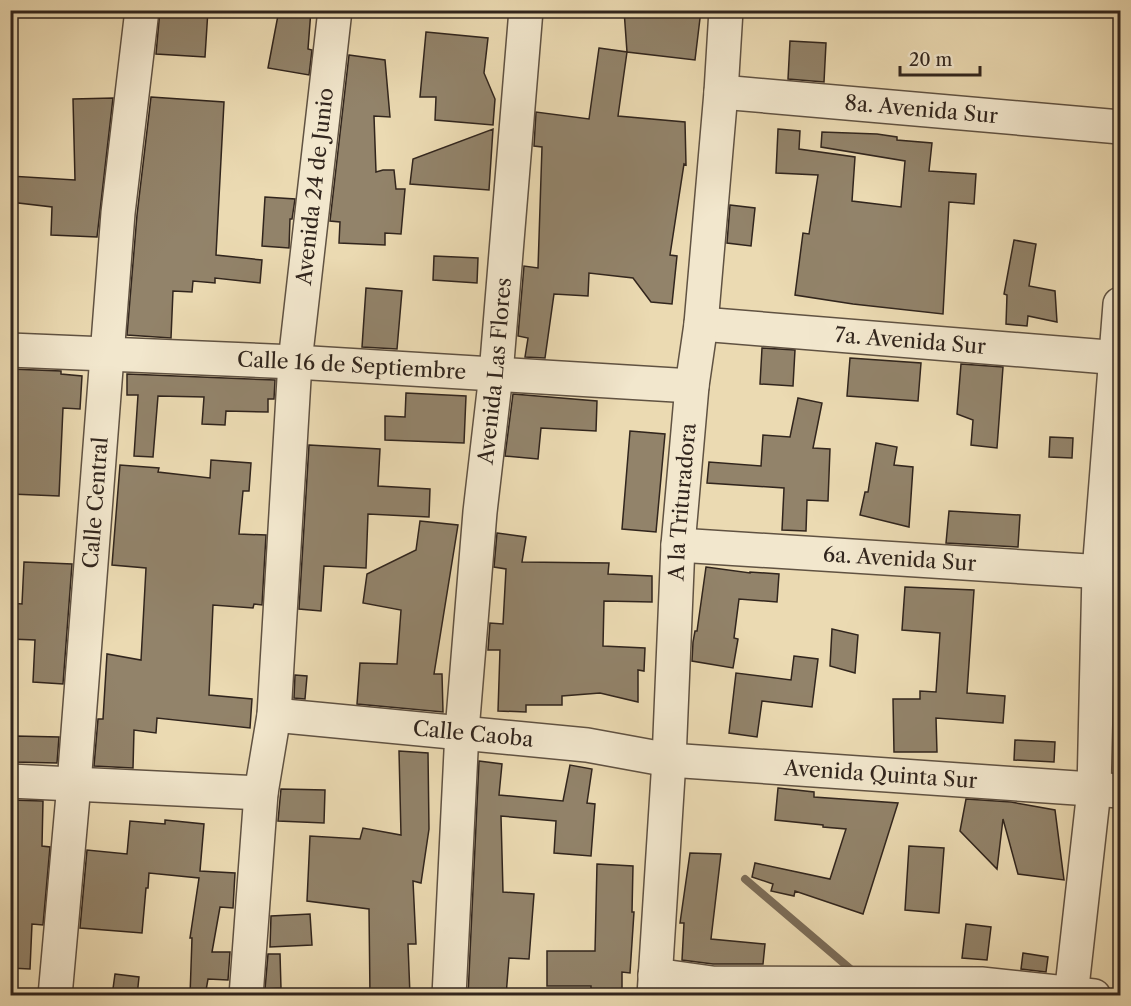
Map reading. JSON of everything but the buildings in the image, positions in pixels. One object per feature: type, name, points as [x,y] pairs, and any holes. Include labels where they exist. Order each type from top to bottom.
[{"type":"street","name":"Calle Central","points":[[55,996],[74,784],[118,213],[142,10]]},
{"type":"street","name":"Avenida 24 de Junio","points":[[246,996],[261,793],[274,715],[295,362],[335,10]]},
{"type":"street","name":"Avenida Las Flores","points":[[449,996],[462,731],[480,512],[496,374],[526,10]]},
{"type":"street","name":"A la Trituradora","points":[[655,986],[669,760],[678,545],[692,386],[701,324],[726,10]]},
{"type":"street","name":"8a. Avenida Sur","points":[[721,92],[1120,127]]},
{"type":"street","points":[[655,986],[712,983],[981,984],[1078,995],[1107,790],[1110,572],[1120,304]]},
{"type":"street","name":"7a. Avenida Sur","points":[[701,324],[1118,357]]},
{"type":"street","name":"Calle 16 de Septiembre","points":[[10,350],[295,362],[692,386]]},
{"type":"street","name":"6a. Avenida Sur","points":[[678,545],[1110,572]]},
{"type":"street","name":"Calle Caoba","points":[[274,715],[462,731],[587,745],[669,760]]},
{"type":"street","name":"Avenida Quinta Sur","points":[[669,760],[1107,790]]},
{"type":"street","points":[[10,780],[261,793]]},
{"type":"waterway","points":[[745,879],[854,972]]}]
